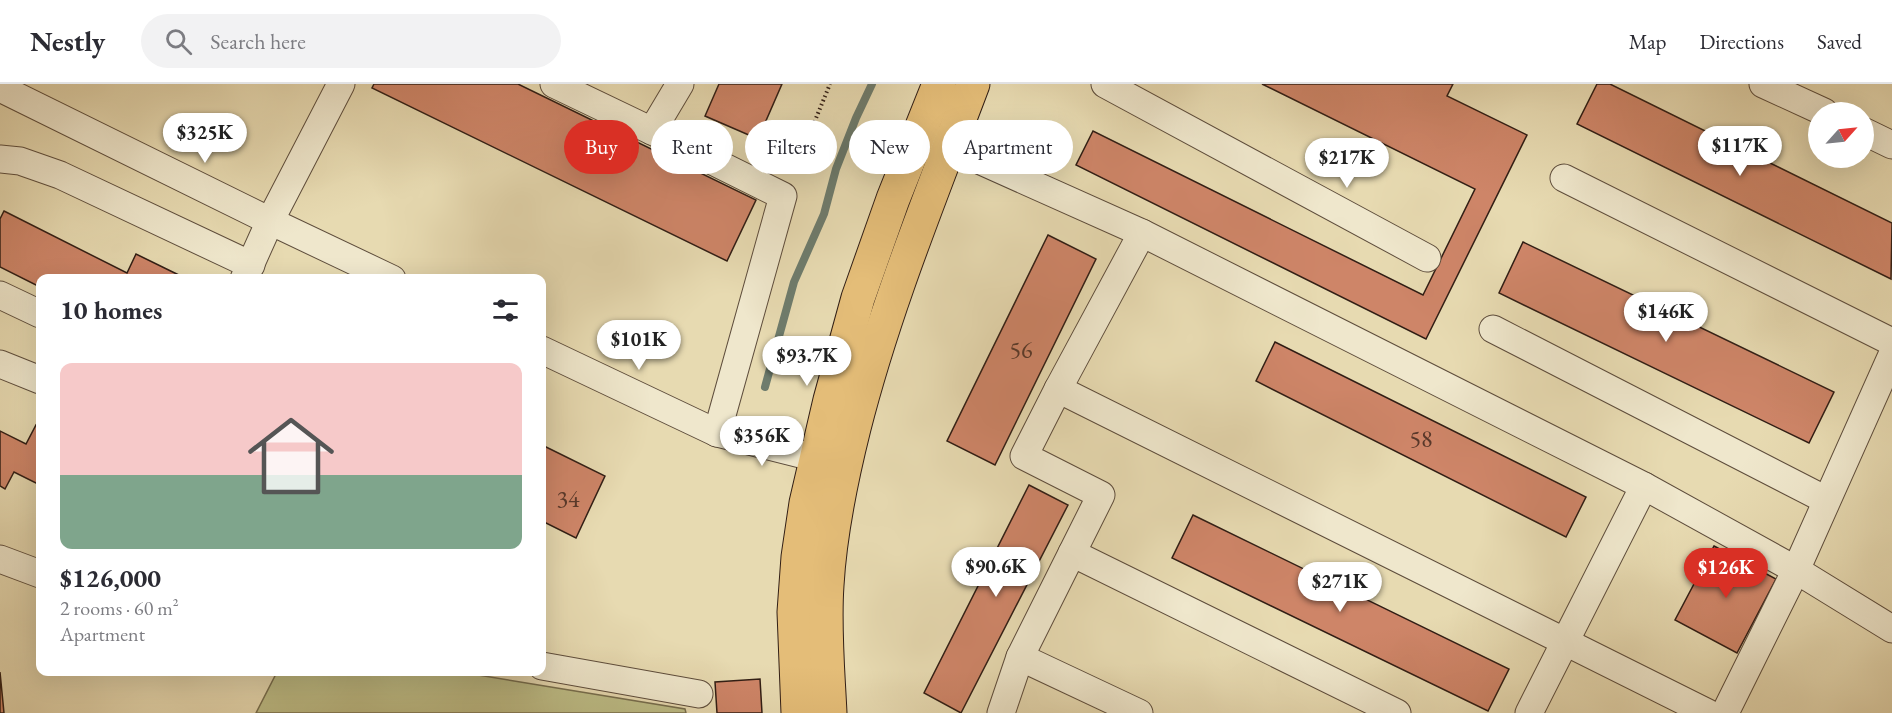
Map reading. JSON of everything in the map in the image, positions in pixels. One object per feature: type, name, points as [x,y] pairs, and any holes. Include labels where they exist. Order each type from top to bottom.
[{"type":"main road","points":[[925,120],[939,84]]},
{"type":"main road","points":[[960,120],[973,84]]},
{"type":"main road","points":[[798,713],[795,585],[806,503],[831,461],[873,357],[890,304],[942,167]]},
{"type":"main road","points":[[830,713],[826,612],[836,511],[831,461],[838,369],[858,298],[903,174]]},
{"type":"street","points":[[0,159],[20,160],[60,176],[248,272],[270,222],[341,84]]},
{"type":"street","points":[[554,84],[651,131]]},
{"type":"street","points":[[659,120],[680,84]]},
{"type":"street","points":[[1106,84],[1427,258]]},
{"type":"street","points":[[1763,84],[1808,105]]},
{"type":"street","points":[[0,88],[270,222],[381,274]]},
{"type":"street","points":[[1874,136],[1892,145]]},
{"type":"street","points":[[717,433],[783,196],[733,171]]},
{"type":"street","points":[[1011,174],[1142,232],[1644,486],[1796,570],[1892,629]]},
{"type":"street","points":[[1564,178],[1892,342]]},
{"type":"street","points":[[1001,713],[1020,657],[1101,495],[1024,456],[1142,232]]},
{"type":"street","points":[[0,295],[36,312]]},
{"type":"street","points":[[1493,329],[1826,500]]},
{"type":"street","points":[[546,352],[717,433],[831,461]]},
{"type":"street","points":[[1725,713],[1796,570],[1892,355]]},
{"type":"street","points":[[0,364],[36,378]]},
{"type":"street","points":[[1058,389],[1708,713]]},
{"type":"street","points":[[1529,713],[1644,486]]},
{"type":"street","points":[[1072,552],[1397,713]]},
{"type":"street","points":[[0,559],[36,572]]},
{"type":"street","points":[[1020,657],[1139,713]]},
{"type":"street","points":[[546,667],[699,694]]},
{"type":"path","points":[[783,196],[830,84]]},
{"type":"green space","points":[[275,676],[484,676],[685,709],[686,713],[256,713]]},
{"type":"building","points":[[374,84],[518,84],[592,120],[564,120],[564,174],[639,174],[639,143],[651,149],[651,174],[703,174],[756,200],[727,261],[372,88]]},
{"type":"building","points":[[719,84],[782,84],[766,120],[745,120],[745,133],[733,128],[733,120],[714,120],[705,116]]},
{"type":"building","points":[[1262,84],[1453,84],[1447,96],[1527,135],[1426,339],[1076,165],[1093,131],[1423,295],[1475,189]]},
{"type":"building","points":[[1597,84],[1610,84],[1892,223],[1891,279],[1577,124]]},
{"type":"building","points":[[4,211],[127,273],[136,254],[177,274],[36,274],[36,285],[0,267],[0,219]]},
{"type":"building","points":[[1048,235],[1096,259],[995,465],[947,441]]},
{"type":"building","points":[[1523,242],[1834,392],[1809,443],[1499,293]]},
{"type":"building","points":[[1275,342],[1586,497],[1566,537],[1256,381]]},
{"type":"building","points":[[36,425],[36,483],[14,472],[5,489],[0,486],[0,431],[26,444]]},
{"type":"building","points":[[546,447],[605,476],[576,538],[546,523]]},
{"type":"building","points":[[1029,485],[1068,505],[961,713],[924,693]]},
{"type":"building","points":[[1193,515],[1509,669],[1488,711],[1172,558]]},
{"type":"building","points":[[1714,546],[1776,579],[1737,653],[1675,620]]},
{"type":"building","points":[[0,672],[4,713],[0,713]]},
{"type":"building","points":[[760,679],[762,713],[717,713],[715,682]]},
{"type":"waterway","points":[[765,387],[794,282],[824,214],[836,169],[872,84]]}]
